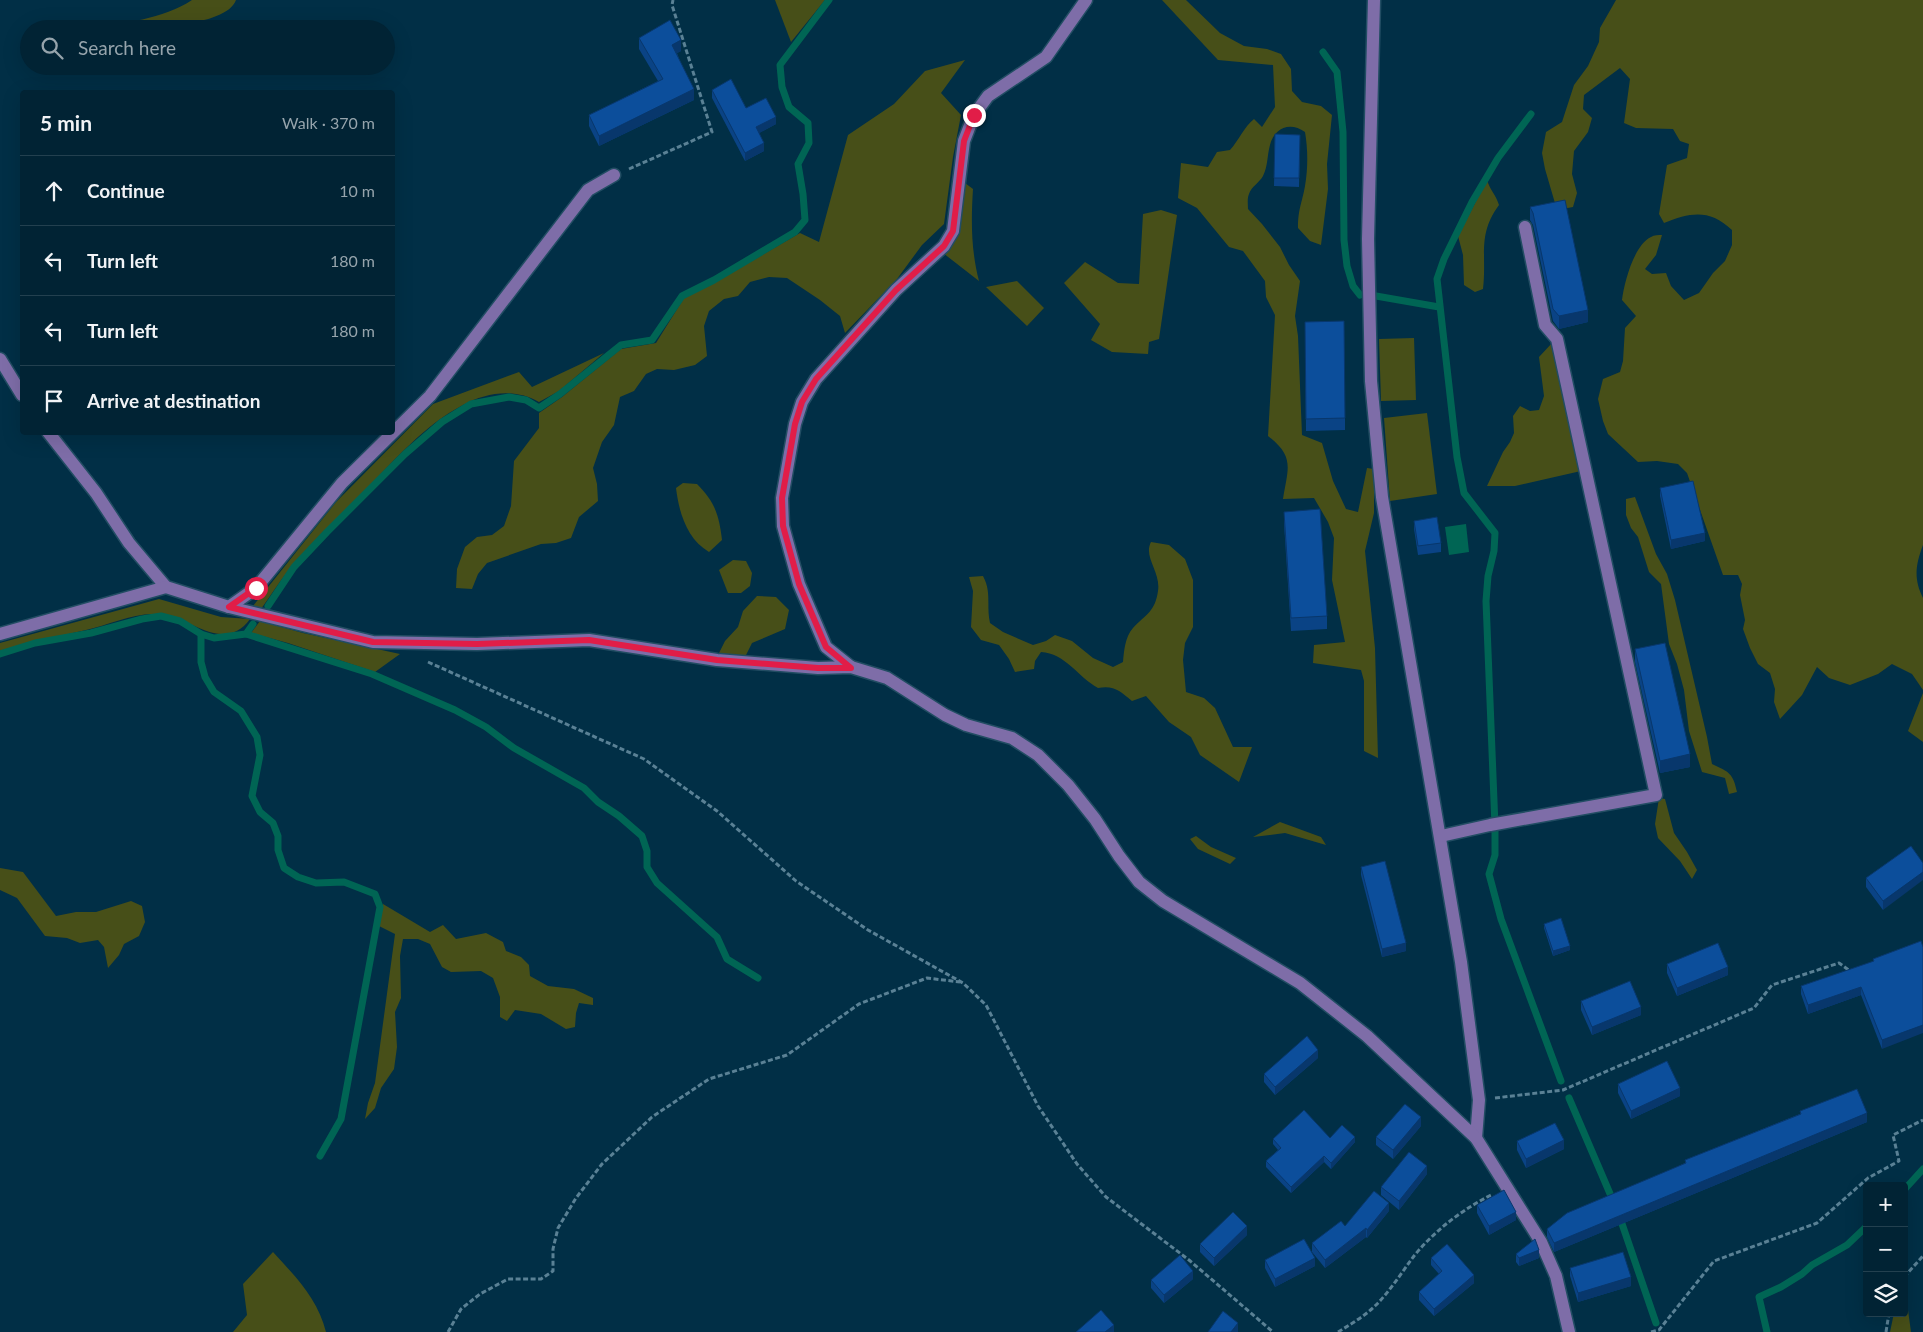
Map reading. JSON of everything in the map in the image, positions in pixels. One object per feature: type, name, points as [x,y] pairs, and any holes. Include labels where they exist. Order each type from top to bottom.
[{"type":"street","points":[[851,668],[826,647],[799,584],[783,526],[782,498],[795,424],[802,402],[816,379],[896,290],[944,246],[953,231],[964,141],[974,115],[988,96],[1046,57],[1086,0]]},
{"type":"street","points":[[1374,0],[1368,239],[1371,381],[1382,497],[1461,962],[1479,1100],[1476,1138]]},
{"type":"street","points":[[395,431],[430,396],[588,190],[614,176]]},
{"type":"street","points":[[1441,836],[1656,795],[1557,339],[1544,325],[1525,227]]},
{"type":"street","points":[[0,359],[20,392]]},
{"type":"street","points":[[50,435],[96,492],[129,543],[166,587],[229,607],[373,642],[477,644],[589,640],[717,660],[818,668],[851,668],[887,678],[945,715],[966,725],[1012,738],[1038,755],[1068,785],[1095,819],[1119,856],[1139,882],[1163,901],[1300,983],[1367,1036],[1476,1138],[1541,1242],[1556,1276],[1569,1332]]},
{"type":"street","points":[[229,607],[256,588],[342,483],[391,435]]},
{"type":"street","points":[[0,634],[166,587]]},
{"type":"path","points":[[614,176],[712,132],[672,5],[673,0]]},
{"type":"path","points":[[420,657],[455,675],[644,759],[717,811],[796,881],[868,930],[963,983],[986,1005],[1038,1106],[1077,1164],[1106,1197],[1189,1260],[1273,1332]]},
{"type":"path","points":[[1479,1100],[1563,1090],[1754,1008],[1772,984],[1839,963],[1849,971],[1858,968]]},
{"type":"path","points":[[448,1332],[461,1309],[480,1294],[508,1279],[541,1280],[553,1271],[553,1248],[558,1228],[576,1198],[602,1164],[652,1117],[709,1078],[787,1055],[859,1004],[927,978],[963,983]]},
{"type":"path","points":[[1651,1332],[1659,1330],[1714,1261],[1817,1223],[1868,1178],[1899,1161],[1893,1135],[1923,1120]]},
{"type":"path","points":[[1338,1332],[1367,1314],[1378,1304],[1416,1254],[1438,1231],[1471,1205],[1508,1187]]},
{"type":"path","points":[[1908,1273],[1923,1256]]},
{"type":"path","points":[[1886,1332],[1888,1317]]},
{"type":"shaded area","points":[[192,0],[236,0],[228,10],[204,20],[138,20],[156,16]]},
{"type":"shaded area","points":[[775,0],[825,0],[791,42]]},
{"type":"shaded area","points":[[1162,0],[1186,0],[1220,33],[1244,46],[1267,49],[1281,54],[1291,69],[1292,91],[1302,102],[1321,106],[1332,115],[1327,164],[1328,189],[1321,245],[1310,241],[1298,228],[1299,211],[1306,179],[1307,159],[1305,132],[1299,129],[1294,127],[1283,128],[1275,134],[1270,145],[1263,176],[1248,196],[1248,209],[1280,247],[1300,281],[1295,316],[1298,336],[1302,435],[1322,443],[1333,481],[1346,509],[1358,512],[1367,468],[1374,469],[1374,513],[1365,551],[1375,648],[1378,758],[1364,751],[1364,681],[1361,670],[1313,663],[1314,645],[1345,642],[1332,580],[1334,538],[1328,522],[1314,498],[1283,499],[1288,464],[1277,443],[1268,436],[1275,315],[1266,297],[1265,281],[1243,251],[1229,247],[1197,208],[1178,198],[1181,163],[1208,167],[1217,152],[1230,150],[1254,119],[1262,127],[1275,107],[1273,65],[1218,60]]},
{"type":"shaded area","points":[[1616,0],[1923,0],[1923,545],[1919,558],[1917,577],[1923,598],[1923,690],[1912,674],[1892,664],[1878,674],[1850,685],[1829,678],[1817,667],[1802,695],[1780,719],[1774,702],[1775,689],[1770,673],[1758,664],[1743,629],[1745,620],[1740,595],[1742,584],[1738,575],[1723,575],[1687,473],[1678,464],[1657,461],[1638,462],[1608,434],[1598,399],[1603,379],[1620,372],[1623,361],[1625,328],[1636,316],[1622,300],[1631,265],[1640,248],[1651,237],[1662,235],[1656,255],[1645,269],[1652,274],[1666,273],[1671,286],[1684,300],[1699,293],[1713,273],[1725,261],[1732,245],[1732,230],[1716,218],[1700,214],[1683,216],[1664,223],[1659,214],[1667,165],[1687,158],[1689,144],[1680,141],[1673,129],[1636,128],[1624,123],[1630,79],[1620,68],[1584,95],[1583,109],[1592,118],[1588,132],[1574,151],[1572,174],[1577,193],[1573,207],[1557,210],[1542,153],[1546,132],[1562,122],[1574,85],[1588,66],[1599,42],[1600,28]]},
{"type":"shaded area","points":[[965,60],[941,93],[961,115],[944,224],[922,245],[897,279],[845,333],[840,316],[787,278],[769,277],[750,282],[738,296],[724,299],[709,311],[704,326],[707,356],[695,365],[674,370],[657,369],[646,374],[634,391],[620,397],[614,425],[602,442],[593,468],[597,484],[598,501],[579,517],[571,538],[556,543],[541,544],[487,563],[478,574],[472,589],[456,588],[457,569],[465,547],[477,537],[492,535],[504,526],[511,506],[514,461],[539,428],[539,413],[562,397],[621,349],[656,343],[684,298],[800,233],[819,242],[848,135],[894,104],[925,71]]},
{"type":"shaded area","points":[[1487,180],[1499,205],[1492,216],[1485,236],[1483,289],[1475,292],[1464,285],[1463,255],[1458,236]]},
{"type":"shaded area","points":[[965,183],[973,189],[972,235],[979,281],[943,253]]},
{"type":"shaded area","points":[[1161,210],[1177,215],[1159,339],[1149,342],[1148,354],[1112,352],[1091,340],[1100,324],[1064,283],[1085,262],[1118,283],[1139,284],[1143,214]]},
{"type":"shaded area","points":[[1017,281],[1044,308],[1027,326],[986,287]]},
{"type":"shaded area","points":[[1414,338],[1416,400],[1381,401],[1379,339]]},
{"type":"shaded area","points":[[1553,342],[1581,471],[1515,486],[1487,486],[1514,433],[1513,416],[1520,406],[1530,411],[1539,410],[1544,396],[1539,357]]},
{"type":"shaded area","points":[[604,353],[559,391],[539,402],[520,395],[501,393],[482,397],[463,405],[436,422],[399,455],[312,544],[286,574],[261,609],[253,606],[336,502],[433,404],[519,372],[532,387]]},
{"type":"shaded area","points":[[1427,413],[1437,494],[1390,501],[1384,418]]},
{"type":"shaded area","points":[[683,483],[697,484],[715,509],[722,540],[709,552],[695,540],[685,524],[679,507],[676,488]]},
{"type":"shaded area","points":[[1635,497],[1656,554],[1667,574],[1675,600],[1712,764],[1723,769],[1732,777],[1737,792],[1729,794],[1725,778],[1702,772],[1689,731],[1684,690],[1669,644],[1661,584],[1649,572],[1638,537],[1631,528],[1626,515],[1626,499]]},
{"type":"shaded area","points":[[1466,524],[1469,552],[1449,555],[1445,527]]},
{"type":"shaded area","points":[[1151,542],[1169,545],[1185,559],[1193,580],[1193,627],[1185,643],[1183,660],[1186,692],[1204,698],[1215,708],[1233,747],[1252,747],[1239,782],[1200,755],[1191,737],[1169,722],[1146,696],[1132,701],[1116,690],[1108,687],[1098,688],[1064,661],[1050,653],[1041,652],[1035,661],[1034,669],[1015,672],[999,645],[981,640],[971,627],[973,591],[969,577],[983,576],[988,594],[990,623],[1003,632],[1033,645],[1046,641],[1055,635],[1072,641],[1093,658],[1113,667],[1123,662],[1128,636],[1133,628],[1146,616],[1157,598],[1157,577],[1149,553]]},
{"type":"shaded area","points":[[733,560],[746,561],[752,573],[750,586],[741,593],[728,593],[719,570]]},
{"type":"shaded area","points":[[757,596],[776,597],[789,610],[785,629],[752,643],[745,657],[718,655],[725,641],[738,627],[743,611]]},
{"type":"shaded area","points":[[159,599],[221,617],[250,619],[240,629],[220,634],[209,632],[164,615],[134,616],[95,628],[0,651],[0,643]]},
{"type":"shaded area","points":[[260,621],[303,633],[400,654],[375,672],[288,643],[251,633]]},
{"type":"shaded area","points":[[1923,693],[1923,742],[1908,731]]},
{"type":"shaded area","points":[[1659,798],[1665,799],[1674,833],[1697,870],[1692,879],[1680,861],[1658,838],[1655,824]]},
{"type":"shaded area","points":[[1280,822],[1321,837],[1326,845],[1285,833],[1253,837]]},
{"type":"shaded area","points":[[1196,836],[1211,847],[1236,858],[1230,864],[1198,849],[1190,839]]},
{"type":"shaded area","points":[[0,868],[23,872],[56,916],[76,912],[96,912],[131,901],[142,906],[145,922],[139,936],[124,944],[119,955],[108,968],[104,947],[98,940],[80,943],[67,938],[45,936],[17,898],[0,890]]},
{"type":"shaded area","points":[[383,904],[430,932],[443,925],[456,939],[486,933],[503,942],[506,951],[521,957],[529,965],[530,976],[548,986],[574,989],[593,998],[593,1005],[579,1003],[575,1027],[566,1029],[541,1014],[515,1010],[507,1021],[500,1017],[500,997],[493,978],[481,971],[451,972],[442,967],[430,944],[418,939],[403,939],[400,956],[401,998],[395,1012],[397,1047],[394,1069],[381,1088],[375,1108],[365,1119],[375,1083],[395,934],[379,926]]},
{"type":"shaded area","points":[[273,1252],[312,1299],[326,1332],[233,1332],[247,1315],[243,1284]]},
{"type":"shaded area","points":[[1908,1310],[1911,1332],[1890,1332],[1893,1317],[1908,1317]]},
{"type":"building","points":[[670,20],[681,40],[672,45],[694,89],[599,136],[589,115],[663,79],[639,38]]},
{"type":"building","points":[[731,79],[746,108],[766,98],[776,117],[756,127],[764,143],[745,153],[712,90]]},
{"type":"building","points":[[1275,134],[1300,135],[1299,178],[1274,178]]},
{"type":"building","points":[[1565,200],[1588,310],[1559,316],[1553,309],[1533,213],[1530,207]]},
{"type":"building","points":[[1344,321],[1345,418],[1306,419],[1305,322]]},
{"type":"building","points":[[1693,481],[1705,533],[1671,540],[1660,488]]},
{"type":"building","points":[[1320,509],[1327,616],[1291,618],[1284,512]]},
{"type":"building","points":[[1437,517],[1441,543],[1418,546],[1414,521]]},
{"type":"building","points":[[1665,643],[1690,754],[1660,761],[1635,649]]},
{"type":"building","points":[[1911,846],[1923,863],[1923,872],[1883,901],[1866,878]]},
{"type":"building","points":[[1385,861],[1406,943],[1382,949],[1361,867]]},
{"type":"building","points":[[1561,918],[1570,946],[1553,951],[1544,924]]},
{"type":"building","points":[[1921,941],[1923,947],[1923,1025],[1882,1040],[1861,987],[1808,1005],[1801,986],[1874,961],[1873,959]]},
{"type":"building","points":[[1718,943],[1728,967],[1677,988],[1667,964]]},
{"type":"building","points":[[1630,981],[1641,1007],[1592,1027],[1581,1001]]},
{"type":"building","points":[[1307,1036],[1318,1050],[1275,1087],[1264,1074]]},
{"type":"building","points":[[1667,1061],[1680,1088],[1631,1111],[1618,1084]]},
{"type":"building","points":[[1857,1089],[1867,1113],[1554,1243],[1547,1229],[1567,1213],[1686,1163],[1685,1160],[1801,1114],[1800,1111]]},
{"type":"building","points":[[1405,1104],[1421,1117],[1393,1150],[1376,1137]]},
{"type":"building","points":[[1304,1110],[1330,1138],[1342,1125],[1355,1137],[1331,1163],[1324,1156],[1291,1187],[1266,1161],[1281,1148],[1273,1139]]},
{"type":"building","points":[[1555,1123],[1564,1140],[1526,1159],[1517,1141]]},
{"type":"building","points":[[1409,1152],[1427,1166],[1399,1201],[1381,1187]]},
{"type":"building","points":[[1504,1190],[1516,1212],[1489,1226],[1477,1205]]},
{"type":"building","points":[[1374,1191],[1389,1203],[1367,1230],[1366,1228],[1325,1260],[1312,1243],[1341,1221],[1345,1226]]},
{"type":"building","points":[[1233,1212],[1247,1226],[1214,1258],[1200,1244]]},
{"type":"building","points":[[1304,1239],[1315,1258],[1275,1279],[1265,1260]]},
{"type":"building","points":[[1535,1239],[1539,1250],[1519,1258],[1516,1254]]},
{"type":"building","points":[[1447,1244],[1474,1275],[1434,1309],[1419,1292],[1442,1271],[1431,1258]]},
{"type":"building","points":[[1623,1252],[1631,1277],[1578,1293],[1570,1268]]},
{"type":"building","points":[[1180,1255],[1193,1271],[1164,1295],[1151,1280]]},
{"type":"building","points":[[1101,1310],[1114,1325],[1105,1332],[1076,1332]]},
{"type":"building","points":[[1223,1311],[1238,1323],[1231,1332],[1208,1332]]},
{"type":"waterway","points":[[268,606],[294,567],[327,532],[405,454],[442,422],[471,404],[509,397],[526,400],[539,408],[560,394],[621,345],[652,340],[682,296],[714,280],[795,232],[805,220],[798,164],[809,143],[808,123],[789,107],[782,87],[780,65],[829,0]]},
{"type":"waterway","points":[[1323,52],[1337,72],[1343,132],[1344,240],[1347,266],[1353,286],[1360,295]]},
{"type":"waterway","points":[[1531,114],[1498,158],[1472,202],[1444,259],[1437,279],[1457,457],[1464,493],[1495,533],[1486,601],[1495,826],[1495,855],[1489,874],[1501,919],[1561,1081]]},
{"type":"waterway","points":[[1376,296],[1439,307]]},
{"type":"waterway","points":[[0,654],[35,643],[91,633],[142,619],[161,616],[180,621],[201,634],[214,638],[246,634],[253,624]]},
{"type":"waterway","points":[[201,634],[201,662],[205,677],[214,692],[241,711],[257,737],[260,755],[252,796],[260,812],[273,823],[278,836],[278,850],[284,868],[298,877],[316,883],[344,882],[375,894],[380,907],[341,1119],[320,1156]]},
{"type":"waterway","points":[[246,634],[372,674],[455,710],[486,727],[514,748],[584,788],[598,802],[619,816],[642,836],[647,851],[647,867],[657,883],[717,937],[727,959],[758,978]]},
{"type":"waterway","points":[[1569,1098],[1614,1203]]},
{"type":"waterway","points":[[1908,1186],[1923,1169]]},
{"type":"waterway","points":[[1619,1215],[1656,1323]]},
{"type":"waterway","points":[[1767,1332],[1759,1297],[1781,1287],[1802,1274],[1812,1265],[1847,1245],[1866,1227]]},
{"type":"route","points":[[256,588],[229,607],[373,642],[477,644],[589,640],[717,660],[818,668],[851,668],[826,647],[799,584],[783,526],[782,498],[795,424],[802,402],[816,379],[896,290],[944,246],[953,231],[964,141],[974,115]]}]
